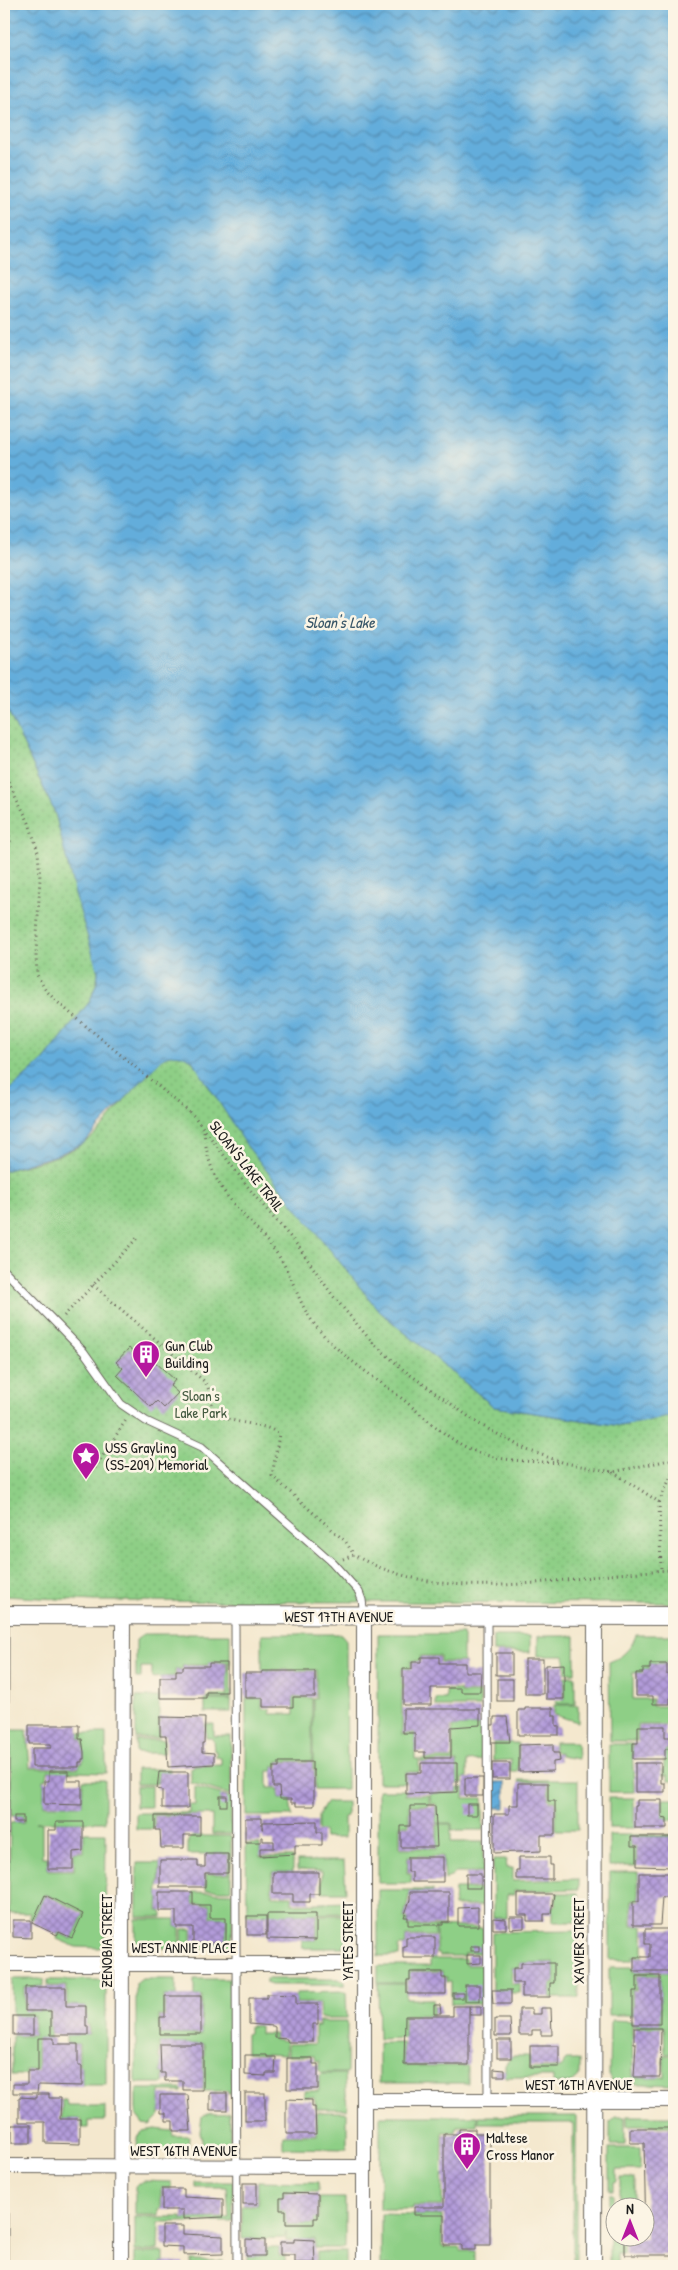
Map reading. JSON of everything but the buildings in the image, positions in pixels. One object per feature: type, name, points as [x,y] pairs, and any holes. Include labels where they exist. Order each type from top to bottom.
[{"type":"street","name":"WEST 17TH AVENUE","points":[[4,1615],[674,1616]]},
{"type":"street","name":"ZENOBIA STREET","points":[[121,2266],[123,1615]]},
{"type":"street","name":"YATES STREET","points":[[364,1616],[364,2266]]},
{"type":"street","name":"XAVIER STREET","points":[[594,2266],[595,1616]]},
{"type":"street","name":"WEST ANNIE PLACE","points":[[4,1964],[364,1964]]},
{"type":"street","name":"WEST 16TH AVENUE","points":[[364,2100],[674,2100]]},
{"type":"street","name":"WEST 16TH AVENUE","points":[[4,2166],[364,2167]]},
{"type":"lane","points":[[4,1270],[84,1352],[121,1404],[132,1412],[202,1447],[332,1562],[358,1592],[362,1600],[364,1616]]},
{"type":"lane","points":[[4,1615],[4,2266]]},
{"type":"lane","points":[[235,1615],[238,2266]]},
{"type":"lane","points":[[487,1616],[488,2100]]},
{"type":"path","name":"SLOAN'S LAKE TRAIL","points":[[4,772],[29,823],[38,852],[40,878],[36,940],[37,975],[48,992],[150,1081],[194,1116],[255,1196],[298,1246],[333,1296],[372,1342],[405,1371],[479,1424],[527,1450],[565,1463],[613,1472],[659,1502]]},
{"type":"path","points":[[4,791],[10,841],[4,872]]},
{"type":"path","points":[[203,1128],[208,1161],[222,1189],[242,1215],[276,1251],[291,1276],[302,1306],[327,1341],[425,1417],[475,1451],[515,1460],[565,1463]]},
{"type":"path","points":[[56,1324],[138,1237]]},
{"type":"path","points":[[93,1285],[205,1382],[209,1388],[214,1409],[219,1414],[250,1425],[270,1427],[279,1434],[272,1476],[346,1542],[354,1555],[374,1567],[411,1577],[481,1586],[518,1586],[674,1570]]},
{"type":"path","points":[[95,1468],[132,1412]]},
{"type":"path","name":"SLOAN'S LAKE TRAIL","points":[[613,1472],[674,1459]]},
{"type":"path","points":[[661,1571],[659,1502],[674,1470]]},
{"type":"path","points":[[332,1562],[354,1555]]},
{"type":"green space","points":[[4,702],[55,813],[98,972],[97,982],[90,1001],[44,1060],[4,1095]]},
{"type":"green space","name":"Sloan's Lake Park","points":[[170,1054],[183,1055],[192,1060],[248,1146],[379,1311],[494,1407],[621,1426],[674,1416],[674,1603],[94,1601],[4,1596],[4,1171],[56,1156],[84,1143],[106,1123],[147,1073]]},
{"type":"green space","points":[[144,1634],[230,1634],[230,1670],[228,1670],[228,1662],[209,1662],[208,1665],[183,1665],[182,1669],[175,1670],[175,1676],[152,1678],[152,1667],[141,1667],[141,1678],[136,1678],[136,1640]]},
{"type":"green space","points":[[262,1634],[341,1634],[346,1640],[347,1789],[315,1789],[315,1769],[313,1769],[313,1699],[316,1698],[316,1670],[262,1670]]},
{"type":"green space","points":[[378,1634],[463,1634],[463,1662],[440,1662],[440,1656],[421,1656],[420,1661],[411,1661],[411,1668],[402,1669],[402,1734],[415,1734],[415,1759],[419,1759],[419,1772],[405,1772],[405,1783],[378,1783]]},
{"type":"green space","points":[[636,1635],[674,1635],[674,1674],[669,1674],[669,1663],[649,1663],[649,1669],[633,1673],[633,1699],[652,1699],[652,1706],[671,1706],[671,1699],[673,1699],[674,1725],[637,1725],[637,1741],[610,1741],[609,1662],[626,1652]]},
{"type":"green space","points":[[493,1636],[530,1636],[530,1652],[493,1652]]},
{"type":"green space","points":[[538,1636],[575,1636],[575,1673],[566,1673],[565,1656],[538,1656]]},
{"type":"green space","points":[[227,1671],[231,1671],[231,1699],[206,1699],[211,1695],[227,1695]]},
{"type":"green space","points":[[565,1676],[575,1676],[575,1704],[556,1704],[556,1701],[565,1700]]},
{"type":"green space","points":[[446,1690],[460,1690],[460,1693],[480,1693],[480,1707],[436,1707],[436,1699],[446,1699]]},
{"type":"green space","points":[[136,1697],[159,1697],[159,1738],[136,1738]]},
{"type":"green space","points":[[262,1698],[262,1709],[270,1709],[270,1714],[294,1714],[293,1698],[312,1698],[312,1761],[278,1761],[278,1766],[273,1766],[273,1771],[268,1771],[268,1788],[278,1788],[280,1799],[290,1799],[292,1816],[246,1816],[246,1699]]},
{"type":"green space","points":[[205,1700],[231,1700],[231,1712],[205,1712]]},
{"type":"green space","points":[[554,1705],[578,1705],[578,1722],[554,1715]]},
{"type":"green space","points":[[206,1724],[214,1724],[214,1736],[231,1736],[231,1795],[191,1783],[191,1768],[194,1768],[194,1766],[221,1765],[221,1758],[216,1757],[216,1751],[214,1751],[213,1740],[206,1738]]},
{"type":"green space","points":[[482,1725],[482,1760],[467,1761],[467,1778],[463,1778],[463,1784],[457,1784],[457,1762],[421,1762],[421,1759],[453,1759],[452,1727]]},
{"type":"green space","points":[[669,1727],[674,1727],[674,1781],[668,1781],[668,1775],[663,1775],[665,1750],[671,1750]]},
{"type":"green space","points":[[11,1730],[27,1730],[30,1768],[79,1768],[79,1763],[82,1763],[84,1759],[83,1739],[79,1738],[79,1733],[106,1733],[106,1773],[48,1771],[47,1779],[44,1780],[44,1805],[82,1805],[83,1780],[105,1780],[105,1822],[35,1822],[42,1823],[42,1857],[47,1857],[48,1870],[74,1870],[74,1852],[84,1852],[84,1833],[106,1833],[105,1943],[100,1948],[76,1947],[57,1939],[59,1933],[72,1939],[84,1913],[45,1894],[33,1919],[30,1919],[30,1913],[9,1913],[10,1823],[24,1822],[24,1816],[11,1816]]},
{"type":"green space","points":[[136,1740],[164,1740],[164,1753],[136,1753]]},
{"type":"green space","points":[[554,1742],[577,1742],[578,1759],[560,1756],[560,1753],[554,1751]]},
{"type":"green space","points":[[493,1743],[518,1743],[518,1772],[511,1772],[511,1760],[493,1761]]},
{"type":"green space","points":[[609,1744],[632,1744],[634,1792],[609,1792]]},
{"type":"green space","points":[[136,1769],[170,1769],[170,1772],[159,1772],[156,1784],[136,1784]]},
{"type":"green space","points":[[519,1780],[578,1780],[578,1830],[556,1830],[556,1800],[549,1800],[549,1782],[519,1782]]},
{"type":"green space","points":[[136,1786],[151,1786],[151,1807],[136,1807]]},
{"type":"green space","points":[[195,1787],[231,1797],[231,1834],[212,1834],[212,1815],[154,1815],[154,1829],[136,1829],[136,1813],[189,1813],[189,1805],[195,1805]]},
{"type":"green space","points":[[458,1788],[464,1788],[464,1798],[483,1798],[483,1830],[452,1830],[452,1823],[436,1823],[436,1804],[431,1804],[430,1793],[457,1793]]},
{"type":"green space","points":[[378,1790],[405,1790],[405,1795],[429,1795],[429,1805],[409,1805],[409,1825],[400,1825],[400,1848],[437,1848],[437,1824],[451,1824],[451,1842],[483,1842],[483,1873],[455,1873],[445,1880],[443,1856],[408,1856],[407,1873],[411,1873],[411,1883],[378,1883]]},
{"type":"green space","points":[[609,1798],[634,1798],[634,1828],[609,1828]]},
{"type":"green space","points":[[663,1799],[674,1799],[674,1820],[667,1820],[667,1817],[663,1817]]},
{"type":"green space","points":[[327,1802],[347,1802],[347,1816],[344,1817],[344,1838],[324,1838],[323,1831],[318,1831],[318,1816]]},
{"type":"green space","points":[[609,1835],[674,1835],[674,1855],[673,1837],[630,1837],[630,1847],[636,1847],[636,1866],[609,1866]]},
{"type":"green space","points":[[192,1836],[231,1836],[231,1890],[206,1890],[206,1874],[229,1874],[229,1854],[188,1854],[188,1840]]},
{"type":"green space","points":[[246,1844],[260,1844],[260,1857],[293,1857],[293,1872],[272,1872],[272,1896],[292,1896],[292,1904],[347,1902],[347,1913],[247,1915]]},
{"type":"green space","points":[[493,1859],[506,1859],[507,1868],[513,1868],[513,1881],[579,1879],[579,1889],[514,1891],[514,1895],[507,1895],[507,1918],[493,1918]]},
{"type":"green space","points":[[297,1861],[344,1861],[346,1892],[322,1892],[322,1871],[297,1870]]},
{"type":"green space","points":[[137,1863],[160,1863],[158,1911],[162,1911],[162,1917],[137,1917]]},
{"type":"green space","points":[[610,1872],[638,1872],[638,1900],[632,1900],[632,1926],[643,1926],[643,1956],[633,1956],[633,1960],[610,1960]]},
{"type":"green space","points":[[455,1889],[482,1889],[482,1906],[454,1906]]},
{"type":"green space","points":[[378,1890],[433,1890],[433,1892],[410,1892],[404,1918],[407,1918],[408,1926],[435,1926],[435,1936],[406,1936],[405,1946],[399,1946],[399,1956],[378,1956]]},
{"type":"green space","points":[[193,1892],[233,1893],[232,1948],[182,1948],[182,1929],[192,1929],[192,1943],[226,1943],[226,1918],[210,1917],[210,1904],[193,1904]]},
{"type":"green space","points":[[557,1893],[578,1893],[578,1922],[552,1922],[552,1906],[555,1905]]},
{"type":"green space","points":[[317,1915],[347,1915],[347,1941],[342,1948],[302,1948],[302,1940],[317,1940]]},
{"type":"green space","points":[[136,1919],[176,1919],[176,1927],[180,1927],[180,1948],[136,1948]]},
{"type":"green space","points":[[436,1926],[483,1928],[483,1953],[465,1953],[464,1956],[439,1956],[439,1954],[436,1954]]},
{"type":"green space","points":[[578,1931],[579,1998],[551,1998],[550,1984],[555,1984],[554,1962],[520,1963],[520,1967],[512,1968],[511,1984],[520,1984],[520,1993],[511,1993],[511,1990],[492,1990],[492,1932]]},
{"type":"green space","points":[[430,1959],[465,1959],[466,1965],[482,1965],[482,2004],[451,2004],[451,1982],[447,1982],[447,1977],[442,1977],[442,1971],[410,1971],[409,1979],[406,1979],[406,1983],[378,1983],[378,1966],[430,1966]]},
{"type":"green space","points":[[612,1967],[633,1967],[633,1972],[659,1972],[659,1975],[636,1975],[636,1990],[632,1990],[632,2015],[609,2015],[609,1969]]},
{"type":"green space","points":[[660,1972],[674,1972],[674,2053],[665,2053],[664,2027],[634,2027],[634,2024],[660,2024]]},
{"type":"green space","points":[[12,1979],[44,1979],[44,1986],[24,1987],[24,2011],[50,2011],[50,2038],[37,2038],[37,2070],[26,2070],[26,2075],[12,2075],[12,2036],[34,2036],[34,2016],[12,2016]]},
{"type":"green space","points":[[142,1979],[176,1979],[176,1996],[164,1996],[164,2016],[159,2016],[159,2034],[201,2035],[202,1996],[194,1996],[194,1979],[233,1979],[232,2094],[228,2094],[228,2091],[204,2091],[204,2044],[159,2044],[159,2059],[161,2060],[161,2073],[164,2073],[164,2083],[136,2083],[136,1984]]},
{"type":"green space","points":[[266,1979],[338,1979],[345,1982],[345,1985],[271,1985],[266,1983]]},
{"type":"green space","points":[[48,1980],[106,1980],[106,2085],[82,2085],[82,2066],[79,2066],[79,2044],[66,2043],[66,2035],[89,2035],[89,2025],[86,2024],[86,2006],[67,2005],[67,1986],[48,1986]]},
{"type":"green space","points":[[378,1984],[406,1984],[406,1999],[433,1999],[433,2015],[404,2015],[404,2038],[379,2039]]},
{"type":"green space","points":[[346,1992],[347,2018],[320,2018],[319,2003],[296,2003],[296,1993]]},
{"type":"green space","points":[[612,2020],[632,2021],[633,2077],[664,2077],[664,2055],[674,2055],[674,2085],[612,2083],[609,2077],[610,2022]]},
{"type":"green space","points":[[319,2021],[347,2021],[347,2073],[322,2073],[319,2070],[319,2061],[315,2061],[314,2056],[288,2056],[288,2044],[315,2044],[315,2026],[319,2026]]},
{"type":"green space","points":[[249,2026],[260,2026],[260,2034],[274,2034],[274,2039],[286,2041],[286,2055],[246,2053],[246,2034],[249,2033]]},
{"type":"green space","points":[[379,2043],[403,2043],[404,2066],[468,2066],[468,2083],[379,2083]]},
{"type":"green space","points":[[512,2056],[529,2056],[530,2069],[560,2068],[566,2060],[579,2060],[579,2077],[572,2083],[553,2083],[553,2077],[505,2077],[505,2065]]},
{"type":"green space","points":[[322,2074],[345,2074],[347,2109],[317,2109],[314,2097],[304,2097],[304,2091],[319,2091],[319,2077]]},
{"type":"green space","points":[[137,2089],[182,2089],[182,2092],[160,2092],[160,2115],[150,2125],[143,2124],[137,2116]]},
{"type":"green space","points":[[62,2100],[66,2100],[67,2106],[105,2106],[105,2121],[88,2121],[88,2128],[82,2128],[82,2119],[62,2119]]},
{"type":"green space","points":[[317,2112],[347,2112],[347,2149],[283,2148],[283,2135],[317,2135]]},
{"type":"green space","points":[[212,2113],[230,2113],[230,2148],[204,2148],[200,2132],[202,2116]]},
{"type":"green space","points":[[380,2116],[477,2116],[477,2126],[457,2126],[456,2132],[443,2132],[442,2206],[413,2206],[413,2209],[380,2209]]},
{"type":"green space","points":[[478,2116],[576,2116],[576,2264],[573,2264],[573,2123],[478,2123]]},
{"type":"green space","points":[[627,2116],[674,2116],[674,2126],[627,2126]]},
{"type":"green space","points":[[615,2117],[625,2117],[625,2145],[610,2145],[610,2122]]},
{"type":"green space","points":[[155,2129],[172,2131],[173,2136],[189,2136],[188,2151],[142,2150],[139,2147],[137,2137],[143,2131]]},
{"type":"green space","points":[[609,2148],[640,2148],[640,2170],[616,2170],[616,2182],[613,2183],[613,2190],[609,2190]]},
{"type":"green space","points":[[620,2178],[634,2178],[634,2198],[620,2198]]},
{"type":"green space","points":[[144,2181],[171,2182],[171,2188],[161,2188],[161,2209],[159,2209],[159,2215],[135,2215],[135,2188],[136,2185]]},
{"type":"green space","points":[[258,2181],[318,2182],[318,2192],[284,2192],[284,2197],[280,2198],[280,2210],[286,2211],[286,2225],[314,2224],[314,2219],[319,2218],[319,2198],[345,2198],[345,2248],[315,2248],[315,2239],[286,2241],[286,2232],[285,2238],[242,2239],[242,2205],[258,2205]]},
{"type":"green space","points":[[195,2182],[233,2182],[233,2222],[159,2222],[158,2251],[135,2251],[135,2217],[229,2218],[227,2187],[195,2187]]},
{"type":"green space","points":[[609,2194],[613,2194],[613,2198],[609,2198]]},
{"type":"green space","points":[[381,2214],[442,2216],[442,2247],[460,2247],[460,2251],[475,2251],[475,2266],[381,2266]]},
{"type":"green space","points":[[266,2248],[279,2248],[279,2256],[285,2256],[285,2266],[248,2266],[248,2256],[265,2256]]},
{"type":"green space","points":[[609,2248],[623,2248],[623,2254],[617,2254],[617,2266],[609,2266]]},
{"type":"green space","points":[[316,2252],[346,2252],[346,2266],[316,2266]]},
{"type":"green space","points":[[135,2253],[164,2253],[164,2262],[161,2262],[160,2266],[135,2266]]},
{"type":"green space","points":[[191,2261],[223,2261],[223,2266],[191,2266]]},
{"type":"water","name":"Sloan's Lake","points":[[4,4],[674,4],[674,1416],[621,1426],[494,1407],[379,1311],[247,1146],[192,1060],[185,1056],[174,1054],[163,1058],[84,1143],[57,1155],[4,1171],[4,1095],[44,1060],[90,1001],[97,982],[98,972],[75,894],[55,813],[4,702]]},
{"type":"water","points":[[492,1782],[505,1782],[505,1808],[493,1808]]},
{"type":"place","name":"Gun Club Building","points":[[146,1378]]},
{"type":"place","name":"USS Grayling (SS-209) Memorial","points":[[86,1480]]},
{"type":"place","name":"Maltese Cross Manor","points":[[467,2170]]}]
